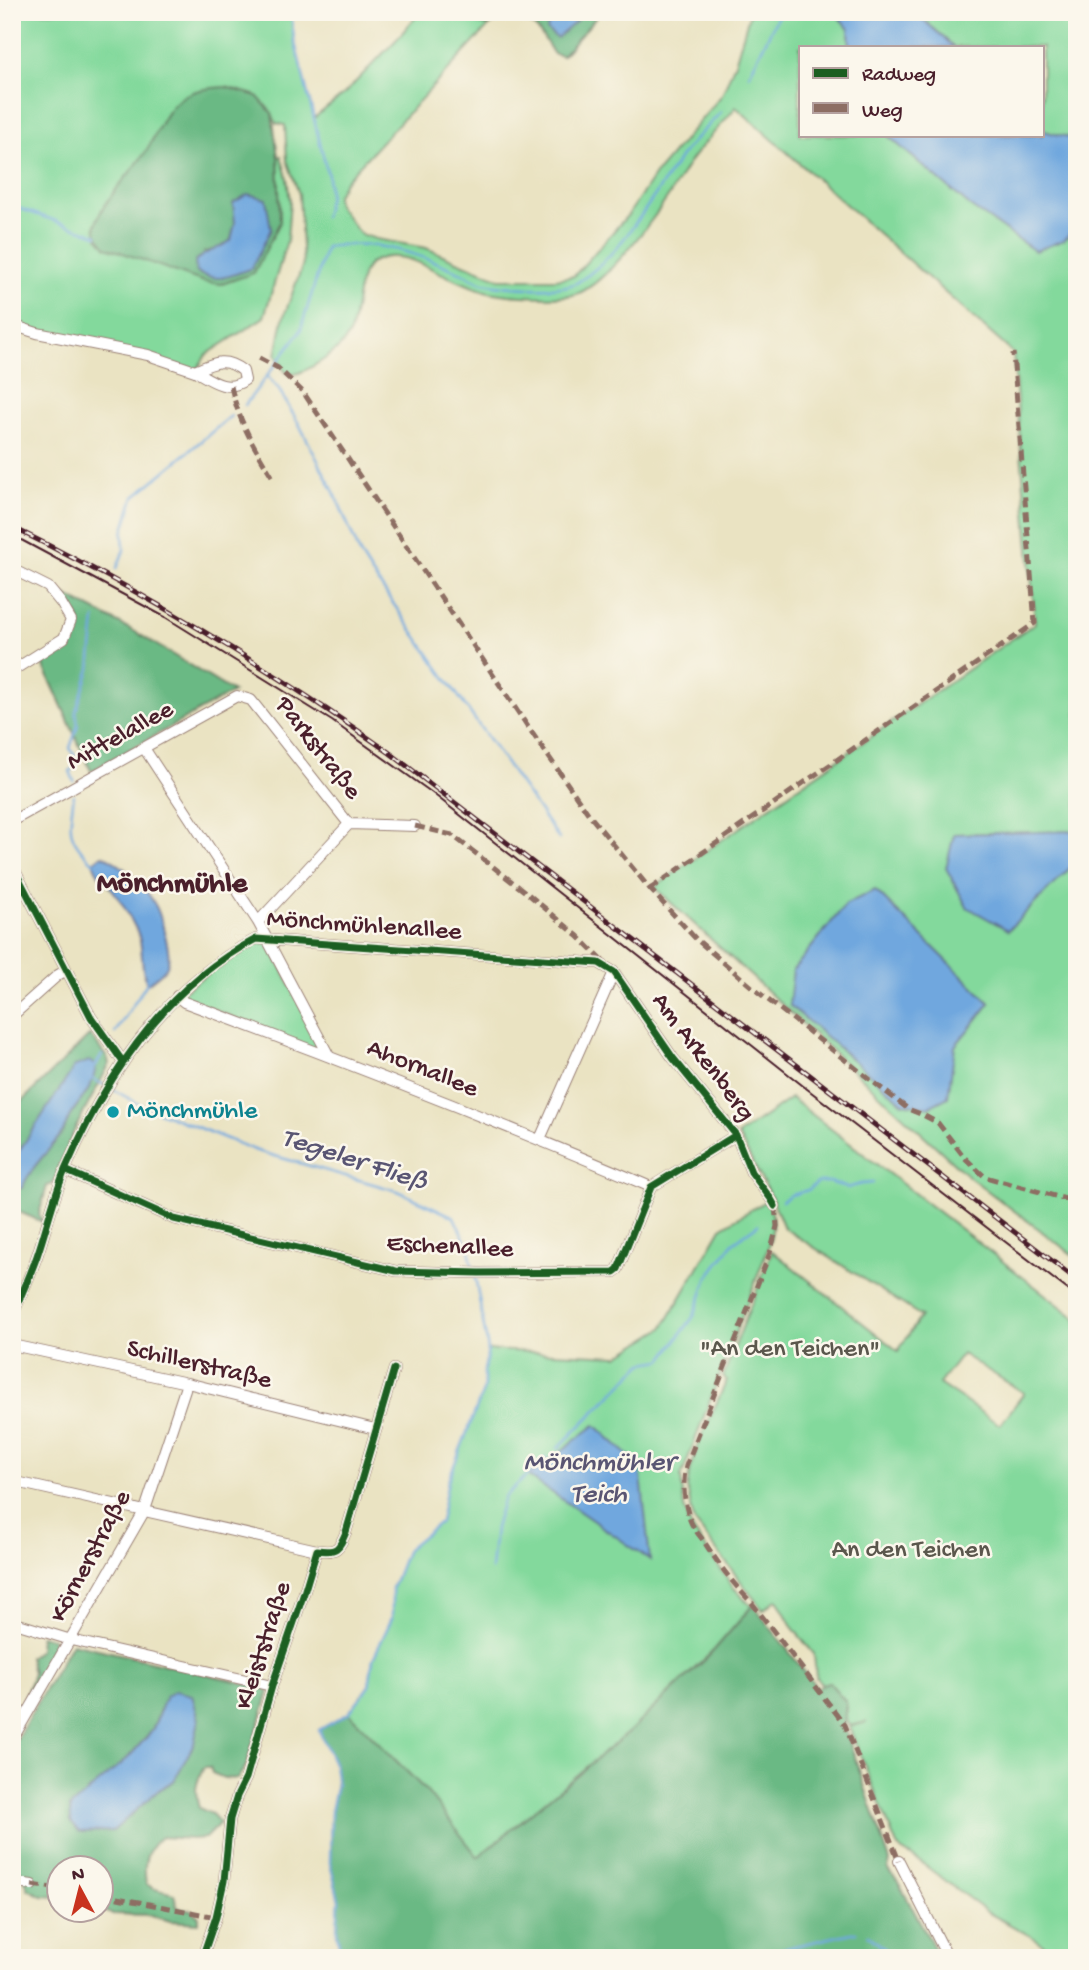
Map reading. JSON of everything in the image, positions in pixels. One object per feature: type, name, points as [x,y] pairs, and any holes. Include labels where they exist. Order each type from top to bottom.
[{"type":"street","points":[[12,326],[148,355],[195,371]]},
{"type":"street","points":[[12,569],[48,587],[71,620],[64,638],[12,671]]},
{"type":"street","name":"Mittelallee","points":[[12,821],[237,696],[251,700]]},
{"type":"street","name":"Parkstraße","points":[[251,700],[349,824]]},
{"type":"street","points":[[144,748],[269,940],[329,1056]]},
{"type":"street","points":[[258,922],[349,824],[415,826]]},
{"type":"street","points":[[12,864],[90,1017],[123,1062]]},
{"type":"street","name":"Mönchmühlenallee","points":[[12,1315],[36,1259],[65,1170],[109,1083],[177,996],[236,949],[256,939],[599,963],[614,972]]},
{"type":"street","points":[[12,1016],[65,971]]},
{"type":"street","points":[[540,1139],[614,972]]},
{"type":"street","name":"Am Arkenberg","points":[[614,972],[673,1058],[736,1135],[751,1172],[775,1206]]},
{"type":"street","name":"Ahornallee","points":[[177,996],[184,1002],[329,1056],[652,1186]]},
{"type":"street","points":[[652,1186],[736,1135]]},
{"type":"street","name":"Eschenallee","points":[[65,1170],[174,1219],[396,1271],[614,1272],[618,1269],[652,1186]]},
{"type":"street","name":"Schillerstraße","points":[[12,1345],[375,1429]]},
{"type":"street","points":[[12,1481],[330,1552],[340,1547],[346,1532],[394,1369]]},
{"type":"street","name":"Körnerstraße","points":[[12,1740],[145,1510],[187,1384]]},
{"type":"street","name":"Kleiststraße","points":[[202,1958],[216,1917],[224,1881],[230,1819],[252,1759],[272,1685],[317,1550]]},
{"type":"street","points":[[12,1622],[71,1640],[272,1685]]},
{"type":"street","points":[[899,1861],[948,1958]]},
{"type":"street","points":[[12,1882],[32,1885]]},
{"type":"green space","points":[[12,12],[291,12],[294,39],[314,118],[344,94],[420,12],[458,12],[466,19],[489,26],[344,182],[336,197],[337,204],[360,234],[426,248],[500,279],[556,279],[574,276],[628,215],[656,173],[722,95],[750,12],[835,12],[849,29],[850,46],[799,46],[799,136],[888,136],[970,206],[1035,251],[1064,240],[1077,226],[1077,831],[954,834],[1008,930],[1077,861],[1077,1258],[968,1176],[654,887],[1035,623],[1013,353],[736,107],[691,160],[638,238],[590,287],[579,293],[561,296],[535,297],[489,292],[413,260],[384,258],[374,261],[363,274],[352,326],[344,342],[319,362],[289,375],[276,355],[283,319],[303,264],[299,194],[287,160],[285,125],[276,123],[272,113],[169,111],[145,153],[102,209],[98,238],[222,284],[254,272],[280,222],[278,157],[281,156],[290,201],[287,241],[264,317],[206,355],[196,371],[12,324]],"holes":[[[875,890],[990,1003],[955,1046]]]},
{"type":"green space","points":[[458,12],[601,12],[562,56],[553,53],[535,27],[523,20],[505,15],[489,26],[466,19]]},
{"type":"green space","points":[[903,12],[1075,12],[1077,139],[1044,130],[1044,46],[953,46],[918,15]]},
{"type":"green space","points":[[226,87],[257,96],[272,113],[278,157],[280,222],[254,273],[222,284],[204,282],[106,247],[96,230],[98,216],[145,153],[171,107],[189,94],[204,89]],"holes":[[[235,223],[252,268],[205,252],[220,248],[231,240]]]},
{"type":"green space","points":[[65,595],[134,631],[233,692],[91,771],[42,662],[71,643],[80,620]]},
{"type":"green space","points":[[256,939],[268,942],[327,1055],[178,995]]},
{"type":"green space","points":[[90,1035],[108,1059],[109,1065],[74,1131],[53,1184],[47,1186],[39,1214],[43,1222],[12,1209],[12,1189],[22,1188],[29,1173],[63,1132],[69,1117],[88,1090],[17,1154],[12,1170],[12,1111]]},
{"type":"green space","points":[[791,1098],[1077,1319],[1077,1958],[1062,1958],[1036,1939],[987,1912],[898,1848],[849,1727],[867,1722],[849,1726],[846,1719],[846,1702],[829,1682],[822,1684],[816,1677],[814,1654],[793,1628],[777,1599],[763,1610],[694,1521],[687,1488],[690,1469],[727,1380],[723,1377],[772,1251],[898,1351],[921,1316],[784,1228],[772,1199],[738,1135]],"holes":[[[962,1354],[1024,1393],[1000,1425],[939,1384]]]},
{"type":"green space","points":[[767,1200],[773,1223],[768,1248],[681,1477],[684,1507],[691,1527],[734,1588],[752,1606],[715,1649],[630,1731],[478,1857],[427,1792],[349,1713],[369,1685],[373,1659],[392,1618],[392,1588],[407,1549],[440,1522],[448,1481],[484,1389],[488,1350],[618,1356],[663,1328],[721,1228]]},
{"type":"green space","points":[[753,1605],[817,1688],[829,1682],[846,1702],[844,1726],[890,1861],[888,1869],[940,1958],[341,1958],[337,1931],[339,1900],[330,1863],[331,1812],[337,1783],[334,1763],[319,1730],[349,1713],[427,1792],[478,1857],[630,1731],[710,1655]]},
{"type":"green space","points":[[40,1636],[52,1638],[57,1646],[31,1698],[25,1698],[33,1673],[29,1657],[39,1650]]},
{"type":"green space","points":[[72,1643],[265,1688],[269,1692],[246,1766],[237,1779],[212,1773],[210,1767],[204,1767],[199,1778],[196,1792],[199,1808],[212,1814],[220,1823],[205,1838],[161,1837],[151,1847],[146,1858],[146,1884],[174,1894],[177,1907],[192,1910],[199,1917],[199,1923],[170,1921],[151,1915],[116,1914],[116,1854],[46,1854],[46,1896],[28,1889],[24,1877],[12,1876],[12,1747]],"holes":[[[159,1712],[174,1781],[161,1788],[128,1758],[152,1731]]]},
{"type":"water","points":[[545,12],[575,12],[577,21],[557,38],[547,30],[549,22]]},
{"type":"water","points":[[902,12],[918,15],[953,46],[850,46],[849,29],[835,13]]},
{"type":"water","points":[[1044,130],[1077,139],[1077,226],[1064,240],[1035,251],[970,206],[888,136],[1044,136]]},
{"type":"water","points":[[248,194],[266,199],[271,229],[252,268],[218,278],[196,272],[195,261],[231,240],[235,223],[233,203]]},
{"type":"water","points":[[1077,831],[1077,861],[1008,930],[967,907],[946,868],[954,834]]},
{"type":"water","points":[[102,855],[138,882],[150,896],[160,916],[169,956],[168,963],[163,971],[147,984],[137,931],[121,902],[93,862]]},
{"type":"water","points":[[875,890],[990,1003],[955,1046],[948,1097],[929,1107],[903,1103],[789,1005],[793,970],[846,904]]},
{"type":"water","points":[[89,1061],[96,1065],[93,1080],[63,1132],[35,1166],[22,1188],[12,1189],[12,1170],[17,1154],[75,1066]]},
{"type":"water","name":"Mönchmühler Teich","points":[[595,1425],[640,1466],[650,1560],[528,1476]]},
{"type":"water","points":[[175,1691],[192,1695],[199,1720],[194,1744],[174,1781],[161,1788],[113,1831],[79,1832],[71,1822],[70,1807],[128,1758],[152,1731],[166,1696]]},
{"type":"waterway","points":[[291,12],[294,39],[328,175],[329,196],[324,217]]},
{"type":"waterway","points":[[749,75],[780,12]]},
{"type":"waterway","points":[[245,405],[300,332],[326,247],[380,246],[414,254],[492,285],[532,288],[570,285],[578,282],[609,256],[637,222],[685,151],[721,112]]},
{"type":"waterway","points":[[12,206],[97,235]]},
{"type":"waterway","points":[[267,376],[278,388],[300,426],[371,572],[559,839]]},
{"type":"waterway","points":[[117,568],[124,550],[123,533],[134,497],[231,416]]},
{"type":"waterway","points":[[74,781],[70,771],[77,760],[70,748],[78,725],[76,711],[90,669],[95,619]]},
{"type":"waterway","points":[[74,795],[71,816],[74,839],[94,863]]},
{"type":"waterway","points":[[115,1033],[147,983]]},
{"type":"waterway","points":[[95,1067],[102,1055]]},
{"type":"waterway","name":"Tegeler Fließ","points":[[93,1079],[106,1086]]},
{"type":"waterway","name":"Tegeler Fließ","points":[[112,1089],[139,1104],[257,1151],[398,1191],[454,1217],[469,1249],[473,1270]]},
{"type":"waterway","points":[[782,1201],[819,1182],[830,1182],[847,1188],[873,1183]]},
{"type":"waterway","points":[[558,1448],[643,1363],[662,1360],[694,1316],[708,1277],[733,1243],[758,1225]]},
{"type":"waterway","name":"Tegeler Fließ","points":[[341,1958],[337,1931],[339,1900],[330,1863],[331,1812],[337,1784],[334,1763],[319,1730],[349,1713],[369,1686],[373,1659],[392,1618],[392,1588],[407,1549],[440,1522],[448,1481],[484,1389],[488,1350],[475,1276]]},
{"type":"waterway","points":[[491,1570],[495,1528],[504,1497],[546,1458]]},
{"type":"waterway","points":[[772,1958],[777,1950],[856,1932]]},
{"type":"waterway","points":[[868,1935],[896,1958]]},
{"type":"tram line","points":[[12,535],[165,617],[332,721],[431,792],[802,1085],[1077,1297]]},
{"type":"railway","points":[[12,527],[206,632],[390,753],[1077,1280]]},
{"type":"marked path","points":[[650,889],[1035,623],[1013,353]]},
{"type":"marked path","points":[[259,358],[278,368],[303,392],[590,816],[650,889],[696,939],[758,992],[908,1109],[938,1123],[965,1158],[985,1177],[1077,1202]]},
{"type":"marked path","points":[[231,386],[242,422],[272,476]]},
{"type":"marked path","points":[[415,826],[452,835],[528,894],[605,963]]},
{"type":"marked path","points":[[775,1206],[777,1226],[771,1250],[686,1466],[686,1506],[693,1526],[721,1567],[752,1603],[845,1725],[899,1861]]},
{"type":"marked path","points":[[32,1885],[46,1887]]},
{"type":"marked path","points":[[116,1898],[216,1917]]},
{"type":"cycle path","points":[[12,865],[91,1017],[123,1062]]},
{"type":"cycle path","points":[[12,1316],[34,1264],[65,1170],[119,1069],[166,1008],[193,982],[256,939],[599,963],[614,972],[673,1058],[736,1135],[751,1172],[775,1206]]},
{"type":"cycle path","points":[[65,1170],[174,1219],[396,1271],[614,1272],[618,1269],[651,1187],[736,1135]]},
{"type":"cycle path","points":[[202,1958],[216,1917],[224,1881],[230,1819],[246,1778],[272,1686],[317,1550],[333,1550],[346,1532],[394,1369]]},
{"type":"place","name":"Mönchmühle","points":[[113,1112]]},
{"type":"district","name":"Mönchmühle","points":[[172,885]]},
{"type":"park label","name":"\"An den Teichen\"","points":[[790,1350]]},
{"type":"park label","name":"An den Teichen","points":[[911,1551]]}]
